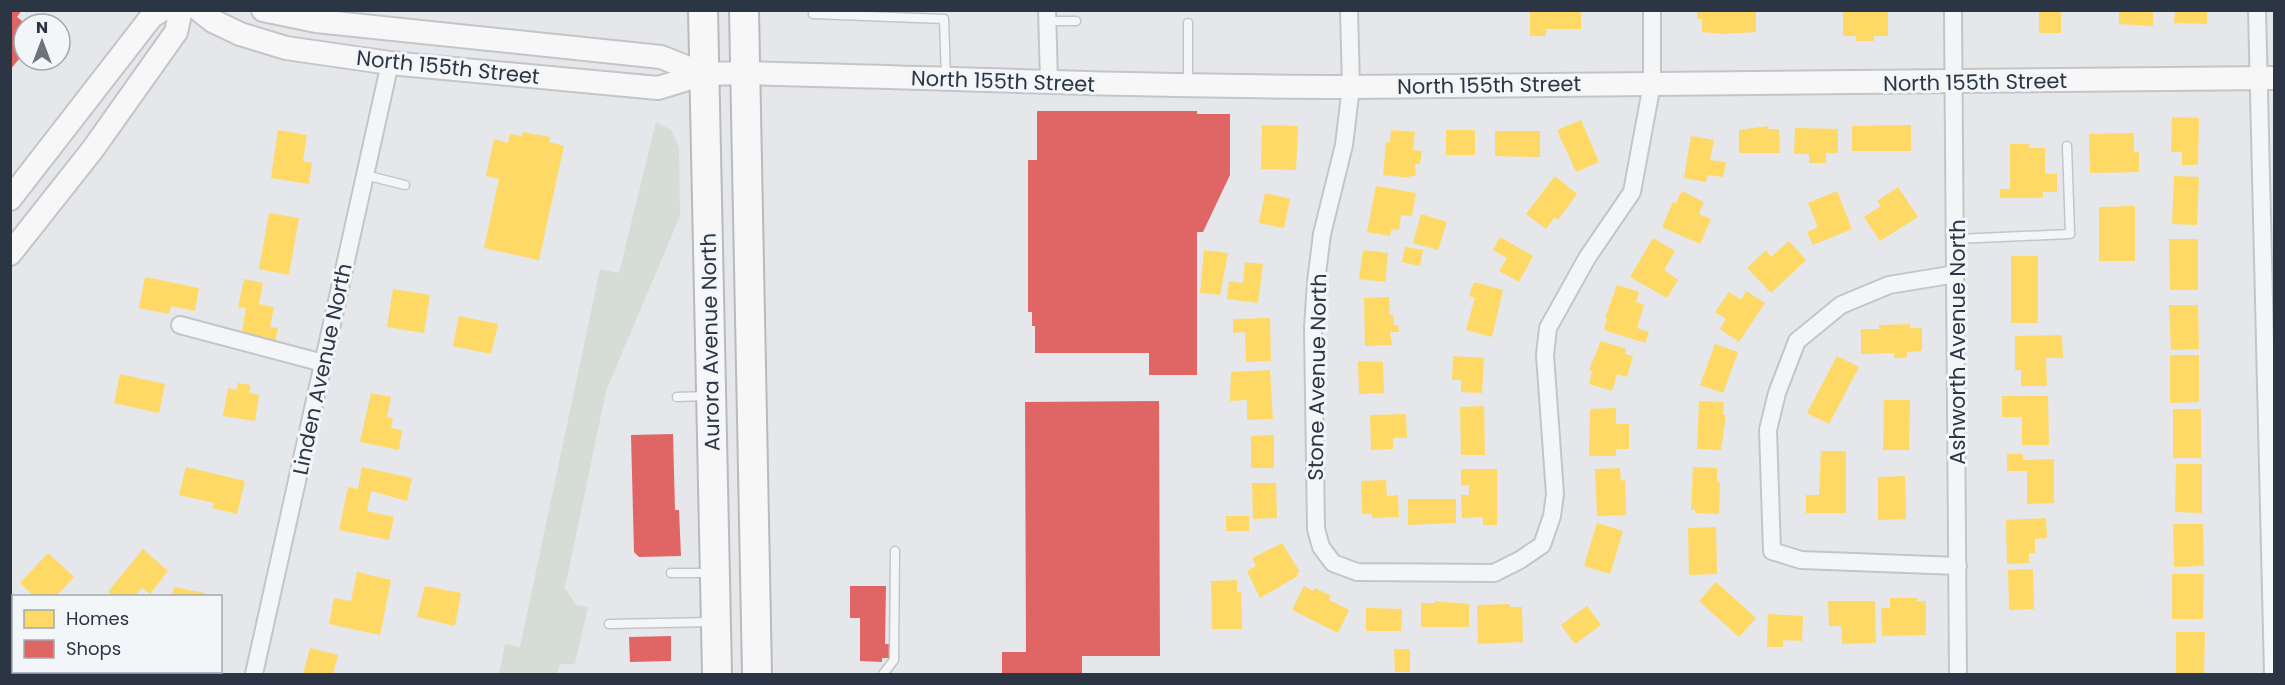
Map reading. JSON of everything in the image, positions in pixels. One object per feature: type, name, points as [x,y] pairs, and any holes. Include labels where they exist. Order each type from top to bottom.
[{"type":"highway","name":"Aurora Avenue North","points":[[703,10],[717,675]]},
{"type":"highway","name":"Aurora Avenue North","points":[[744,10],[757,675]]},
{"type":"main road","points":[[10,199],[152,16],[162,10]]},
{"type":"main road","points":[[10,254],[93,149],[176,32],[181,10]]},
{"type":"main road","name":"North 155th Street","points":[[199,10],[213,21],[240,34],[286,48],[390,63],[658,88],[704,74],[745,73],[1351,87],[1954,83],[2267,78]]},
{"type":"main road","name":"North 155th Street","points":[[263,10],[316,21],[661,57],[704,74]]},
{"type":"street","name":"Stone Avenue North","points":[[1349,10],[1351,87],[1344,145],[1322,234],[1313,328],[1316,529],[1321,547],[1333,563],[1357,572],[1494,573],[1520,560],[1542,545],[1552,516],[1555,494],[1545,355],[1548,328],[1587,258],[1632,192],[1652,84]]},
{"type":"street","points":[[1652,10],[1652,84]]},
{"type":"street","name":"Ashworth Avenue North","points":[[1953,10],[1959,675]]},
{"type":"street","points":[[2257,10],[2267,78],[2273,675]]},
{"type":"street","points":[[1047,16],[1049,81]]},
{"type":"street","name":"Linden Avenue North","points":[[254,675],[390,63]]},
{"type":"street","points":[[1956,274],[1889,285],[1841,305],[1797,341],[1777,393],[1768,430],[1772,551],[1801,560],[1958,566]]},
{"type":"street","points":[[180,325],[323,363]]},
{"type":"lane","points":[[813,10],[813,14],[905,13],[944,19],[946,79]]},
{"type":"lane","points":[[1047,16],[1076,21]]},
{"type":"lane","points":[[1188,23],[1188,85]]},
{"type":"lane","points":[[1956,239],[2070,234],[2067,146]]},
{"type":"lane","points":[[365,176],[405,185]]},
{"type":"lane","points":[[677,397],[712,396]]},
{"type":"lane","points":[[883,675],[894,660],[895,551]]},
{"type":"lane","points":[[671,573],[714,573]]},
{"type":"lane","points":[[609,624],[716,622]]},
{"type":"shaded area","points":[[656,122],[671,130],[679,147],[680,216],[606,391],[565,588],[576,605],[588,607],[575,664],[560,664],[557,674],[499,674],[505,644],[520,647],[600,269],[619,273]]},
{"type":"building: Homes","points":[[1530,10],[1581,10],[1581,29],[1546,29],[1546,36],[1530,36]]},
{"type":"building: Homes","points":[[1697,10],[1756,10],[1756,32],[1722,34],[1702,32],[1702,19],[1697,19]]},
{"type":"building: Homes","points":[[2039,10],[2061,10],[2061,33],[2039,33]]},
{"type":"building: Homes","points":[[2119,10],[2153,10],[2153,26],[2119,24]]},
{"type":"building: Homes","points":[[2175,10],[2207,10],[2207,24],[2174,23]]},
{"type":"building: Homes","points":[[1843,11],[1888,11],[1888,36],[1874,36],[1874,41],[1856,41],[1856,36],[1843,36]]},
{"type":"building: Homes","points":[[2172,117],[2199,118],[2198,165],[2182,165],[2182,152],[2171,152]]},
{"type":"building: Homes","points":[[1581,120],[1599,162],[1576,172],[1557,130]]},
{"type":"building: Homes","points":[[1262,125],[1298,126],[1296,170],[1261,169]]},
{"type":"building: Homes","points":[[1911,125],[1911,151],[1852,151],[1852,126]]},
{"type":"building: Homes","points":[[1768,126],[1768,129],[1779,129],[1780,153],[1739,153],[1739,130]]},
{"type":"building: Homes","points":[[1795,128],[1838,129],[1838,153],[1826,153],[1826,163],[1809,163],[1809,154],[1794,154]]},
{"type":"building: Homes","points":[[278,130],[307,135],[303,161],[312,163],[309,184],[271,178]]},
{"type":"building: Homes","points":[[1391,130],[1415,132],[1413,150],[1422,151],[1420,164],[1415,164],[1416,176],[1410,176],[1412,178],[1383,175],[1386,142],[1390,143]]},
{"type":"building: Homes","points":[[1446,130],[1475,130],[1475,155],[1446,155]]},
{"type":"building: Homes","points":[[1495,131],[1540,131],[1540,157],[1495,156]]},
{"type":"building: Homes","points":[[523,132],[550,137],[549,142],[564,146],[539,260],[484,248],[499,179],[486,176],[494,139],[508,143],[510,134],[522,136]]},
{"type":"building: Homes","points":[[2134,133],[2134,152],[2139,152],[2139,172],[2090,173],[2089,134]]},
{"type":"building: Homes","points":[[1691,136],[1714,140],[1710,160],[1726,162],[1723,177],[1708,175],[1706,182],[1684,178]]},
{"type":"building: Homes","points":[[2010,144],[2029,144],[2029,148],[2045,148],[2045,174],[2057,174],[2057,192],[2043,192],[2043,198],[2000,198],[2000,189],[2010,189]]},
{"type":"building: Homes","points":[[1555,176],[1577,194],[1558,220],[1555,217],[1546,229],[1526,214]]},
{"type":"building: Homes","points":[[2174,176],[2199,177],[2197,225],[2172,224]]},
{"type":"building: Homes","points":[[1376,186],[1416,193],[1412,216],[1401,215],[1399,230],[1391,229],[1390,236],[1367,232]]},
{"type":"building: Homes","points":[[1898,187],[1918,217],[1880,241],[1864,217],[1881,206],[1877,201]]},
{"type":"building: Homes","points":[[1682,191],[1704,202],[1699,214],[1711,219],[1700,244],[1662,227],[1673,202],[1676,203]]},
{"type":"building: Homes","points":[[1837,191],[1852,229],[1813,245],[1807,232],[1818,227],[1808,203]]},
{"type":"building: Homes","points":[[1265,193],[1290,199],[1284,228],[1259,223]]},
{"type":"building: Homes","points":[[2135,206],[2135,261],[2099,261],[2099,207]]},
{"type":"building: Homes","points":[[269,213],[299,218],[289,275],[259,269]]},
{"type":"building: Homes","points":[[1421,214],[1447,222],[1438,250],[1413,243]]},
{"type":"building: Homes","points":[[1500,237],[1533,256],[1519,282],[1499,271],[1507,258],[1493,250]]},
{"type":"building: Homes","points":[[1653,238],[1675,251],[1664,270],[1678,280],[1667,298],[1630,277]]},
{"type":"building: Homes","points":[[2169,239],[2198,239],[2198,290],[2170,290]]},
{"type":"building: Homes","points":[[1789,241],[1806,260],[1771,293],[1747,268],[1766,250],[1771,257]]},
{"type":"building: Homes","points":[[1405,247],[1423,250],[1420,266],[1402,262]]},
{"type":"building: Homes","points":[[1204,250],[1228,253],[1220,295],[1200,293]]},
{"type":"building: Homes","points":[[1363,250],[1388,253],[1385,282],[1359,279]]},
{"type":"building: Homes","points":[[2011,256],[2038,256],[2038,323],[2011,323]]},
{"type":"building: Homes","points":[[1245,262],[1263,264],[1258,303],[1227,299],[1229,281],[1243,283]]},
{"type":"building: Homes","points":[[145,277],[199,288],[195,311],[171,306],[169,314],[139,308]]},
{"type":"building: Homes","points":[[244,279],[263,283],[259,304],[274,307],[270,327],[278,328],[275,343],[241,337],[246,308],[238,307]]},
{"type":"building: Homes","points":[[1474,282],[1503,290],[1492,337],[1466,330],[1475,298],[1469,296]]},
{"type":"building: Homes","points":[[1617,285],[1639,292],[1636,302],[1644,305],[1637,328],[1649,332],[1645,343],[1604,330],[1607,319],[1605,318]]},
{"type":"building: Homes","points":[[393,289],[430,295],[424,333],[387,327]]},
{"type":"building: Homes","points":[[1746,291],[1765,303],[1739,342],[1720,329],[1726,319],[1715,312],[1729,292],[1741,300]]},
{"type":"building: Homes","points":[[1389,297],[1390,315],[1393,315],[1394,325],[1398,325],[1399,332],[1390,332],[1392,345],[1365,346],[1364,298]]},
{"type":"building: Homes","points":[[2169,305],[2198,305],[2199,349],[2171,350]]},
{"type":"building: Homes","points":[[459,316],[498,324],[491,354],[453,346]]},
{"type":"building: Homes","points":[[1270,318],[1271,361],[1246,362],[1245,332],[1233,333],[1233,319]]},
{"type":"building: Homes","points":[[1910,324],[1910,328],[1922,328],[1922,351],[1907,352],[1907,358],[1894,358],[1894,353],[1861,354],[1861,329],[1879,329],[1879,325]]},
{"type":"building: Homes","points":[[2062,335],[2063,358],[2046,358],[2047,386],[2021,386],[2021,370],[2015,370],[2015,336]]},
{"type":"building: Homes","points":[[1601,341],[1626,349],[1625,354],[1633,356],[1627,377],[1617,374],[1612,391],[1589,384],[1592,371],[1589,370]]},
{"type":"building: Homes","points":[[1715,344],[1738,352],[1723,393],[1700,385]]},
{"type":"building: Homes","points":[[2170,355],[2199,355],[2199,402],[2170,403]]},
{"type":"building: Homes","points":[[1453,356],[1484,358],[1482,393],[1461,392],[1461,380],[1452,380]]},
{"type":"building: Homes","points":[[1837,356],[1859,367],[1829,424],[1807,413]]},
{"type":"building: Homes","points":[[1358,361],[1383,362],[1384,393],[1359,394]]},
{"type":"building: Homes","points":[[1270,370],[1273,419],[1247,420],[1247,400],[1230,401],[1231,372]]},
{"type":"building: Homes","points":[[120,374],[165,384],[159,413],[114,403]]},
{"type":"building: Homes","points":[[238,383],[251,385],[249,393],[259,395],[255,421],[223,416],[228,388],[237,390]]},
{"type":"building: Homes","points":[[371,393],[391,397],[387,417],[393,418],[391,428],[402,430],[399,450],[360,442]]},
{"type":"building: Homes","points":[[2002,396],[2048,396],[2049,445],[2022,445],[2022,417],[2002,417]]},
{"type":"building: Homes","points":[[1884,400],[1910,400],[1909,450],[1883,450]]},
{"type":"building: Homes","points":[[1699,401],[1724,402],[1723,415],[1726,415],[1721,450],[1697,449]]},
{"type":"building: Homes","points":[[1484,406],[1485,455],[1461,455],[1460,407]]},
{"type":"building: Homes","points":[[1616,408],[1616,424],[1629,424],[1629,449],[1616,449],[1616,456],[1589,456],[1590,409]]},
{"type":"building: Homes","points":[[2173,409],[2201,409],[2201,458],[2173,458]]},
{"type":"building: Homes","points":[[1406,414],[1407,438],[1393,438],[1393,449],[1371,450],[1370,415]]},
{"type":"building: Homes","points":[[1274,435],[1274,468],[1251,468],[1251,436]]},
{"type":"building: Homes","points":[[1821,451],[1846,451],[1846,513],[1806,513],[1806,495],[1819,495]]},
{"type":"building: Homes","points":[[2007,454],[2023,454],[2023,460],[2054,459],[2054,503],[2027,504],[2027,471],[2007,471]]},
{"type":"building: Homes","points":[[2176,464],[2202,464],[2202,513],[2175,512]]},
{"type":"building: Homes","points":[[186,467],[245,481],[237,514],[212,508],[214,503],[179,495]]},
{"type":"building: Homes","points":[[362,467],[412,478],[407,501],[371,491],[367,511],[394,517],[389,540],[339,530],[348,487],[358,489]]},
{"type":"building: Homes","points":[[1693,467],[1717,468],[1717,482],[1720,482],[1719,514],[1695,513],[1695,510],[1691,510]]},
{"type":"building: Homes","points":[[1620,468],[1621,481],[1625,480],[1626,515],[1597,516],[1595,469]]},
{"type":"building: Homes","points":[[1461,469],[1497,469],[1497,525],[1483,525],[1483,517],[1462,518],[1461,495],[1469,495],[1469,485],[1461,485]]},
{"type":"building: Homes","points":[[1905,476],[1906,519],[1878,520],[1878,477]]},
{"type":"building: Homes","points":[[1386,480],[1387,496],[1398,495],[1399,517],[1372,518],[1372,514],[1362,514],[1361,481]]},
{"type":"building: Homes","points":[[1252,483],[1276,483],[1277,518],[1253,519]]},
{"type":"building: Homes","points":[[1408,499],[1456,499],[1456,523],[1408,525]]},
{"type":"building: Homes","points":[[1226,516],[1249,516],[1249,531],[1226,531]]},
{"type":"building: Homes","points":[[2046,518],[2047,538],[2035,539],[2035,553],[2029,553],[2029,563],[2007,564],[2006,520]]},
{"type":"building: Homes","points":[[1597,523],[1623,531],[1610,574],[1584,566]]},
{"type":"building: Homes","points":[[2173,524],[2203,524],[2204,566],[2174,567]]},
{"type":"building: Homes","points":[[1716,527],[1717,574],[1689,575],[1688,528]]},
{"type":"building: Homes","points":[[1282,543],[1300,572],[1297,573],[1298,576],[1260,598],[1247,571],[1256,566],[1252,558]]},
{"type":"building: Homes","points":[[143,549],[168,571],[150,594],[142,588],[135,595],[112,595],[108,592]]},
{"type":"building: Homes","points":[[48,553],[74,577],[57,595],[33,595],[20,583]]},
{"type":"building: Homes","points":[[2033,569],[2034,609],[2009,610],[2008,570]]},
{"type":"building: Homes","points":[[357,572],[391,580],[380,635],[329,624],[334,598],[351,601]]},
{"type":"building: Homes","points":[[2172,574],[2204,574],[2203,619],[2172,619]]},
{"type":"building: Homes","points":[[1237,580],[1237,592],[1241,592],[1242,629],[1212,629],[1211,581]]},
{"type":"building: Homes","points":[[1716,582],[1756,618],[1739,637],[1699,601]]},
{"type":"building: Homes","points":[[425,586],[461,593],[455,626],[417,617]]},
{"type":"building: Homes","points":[[1304,586],[1313,591],[1315,588],[1331,596],[1329,600],[1349,610],[1338,633],[1292,610]]},
{"type":"building: Homes","points":[[174,587],[205,593],[204,595],[172,595]]},
{"type":"building: Homes","points":[[1890,598],[1917,598],[1917,601],[1926,601],[1926,635],[1882,636],[1881,608],[1890,608]]},
{"type":"building: Homes","points":[[1435,601],[1469,604],[1469,627],[1421,627],[1421,603],[1435,603]]},
{"type":"building: Homes","points":[[1828,601],[1875,601],[1876,643],[1842,644],[1841,626],[1829,626]]},
{"type":"building: Homes","points":[[1510,604],[1510,607],[1522,607],[1523,642],[1478,644],[1477,605]]},
{"type":"building: Homes","points":[[1587,606],[1601,625],[1575,644],[1561,625]]},
{"type":"building: Homes","points":[[1366,608],[1402,609],[1401,631],[1366,631]]},
{"type":"building: Homes","points":[[1768,614],[1803,616],[1802,641],[1783,640],[1783,647],[1767,647]]},
{"type":"building: Homes","points":[[2176,632],[2205,632],[2204,674],[2176,674]]},
{"type":"building: Homes","points":[[310,648],[338,655],[333,674],[303,674]]},
{"type":"building: Homes","points":[[1394,649],[1410,649],[1410,672],[1395,672]]},
{"type":"building: Homes","points":[[74,673],[119,674],[75,674]]},
{"type":"building: Shops","points":[[10,10],[22,10],[12,12],[12,68],[10,70]]},
{"type":"building: Shops","points":[[1037,111],[1197,111],[1197,114],[1230,114],[1230,175],[1203,232],[1197,232],[1197,375],[1149,375],[1149,353],[1035,353],[1035,326],[1032,326],[1032,312],[1028,312],[1028,160],[1037,160]]},
{"type":"building: Shops","points":[[1159,401],[1160,656],[1082,656],[1082,674],[1002,674],[1002,652],[1026,652],[1025,402]]},
{"type":"building: Shops","points":[[673,434],[675,510],[679,510],[681,556],[639,557],[634,552],[631,435]]},
{"type":"building: Shops","points":[[850,586],[886,586],[885,644],[889,644],[889,658],[882,658],[882,662],[860,661],[860,618],[850,618]]},
{"type":"building: Shops","points":[[671,636],[671,661],[630,662],[629,637]]}]
